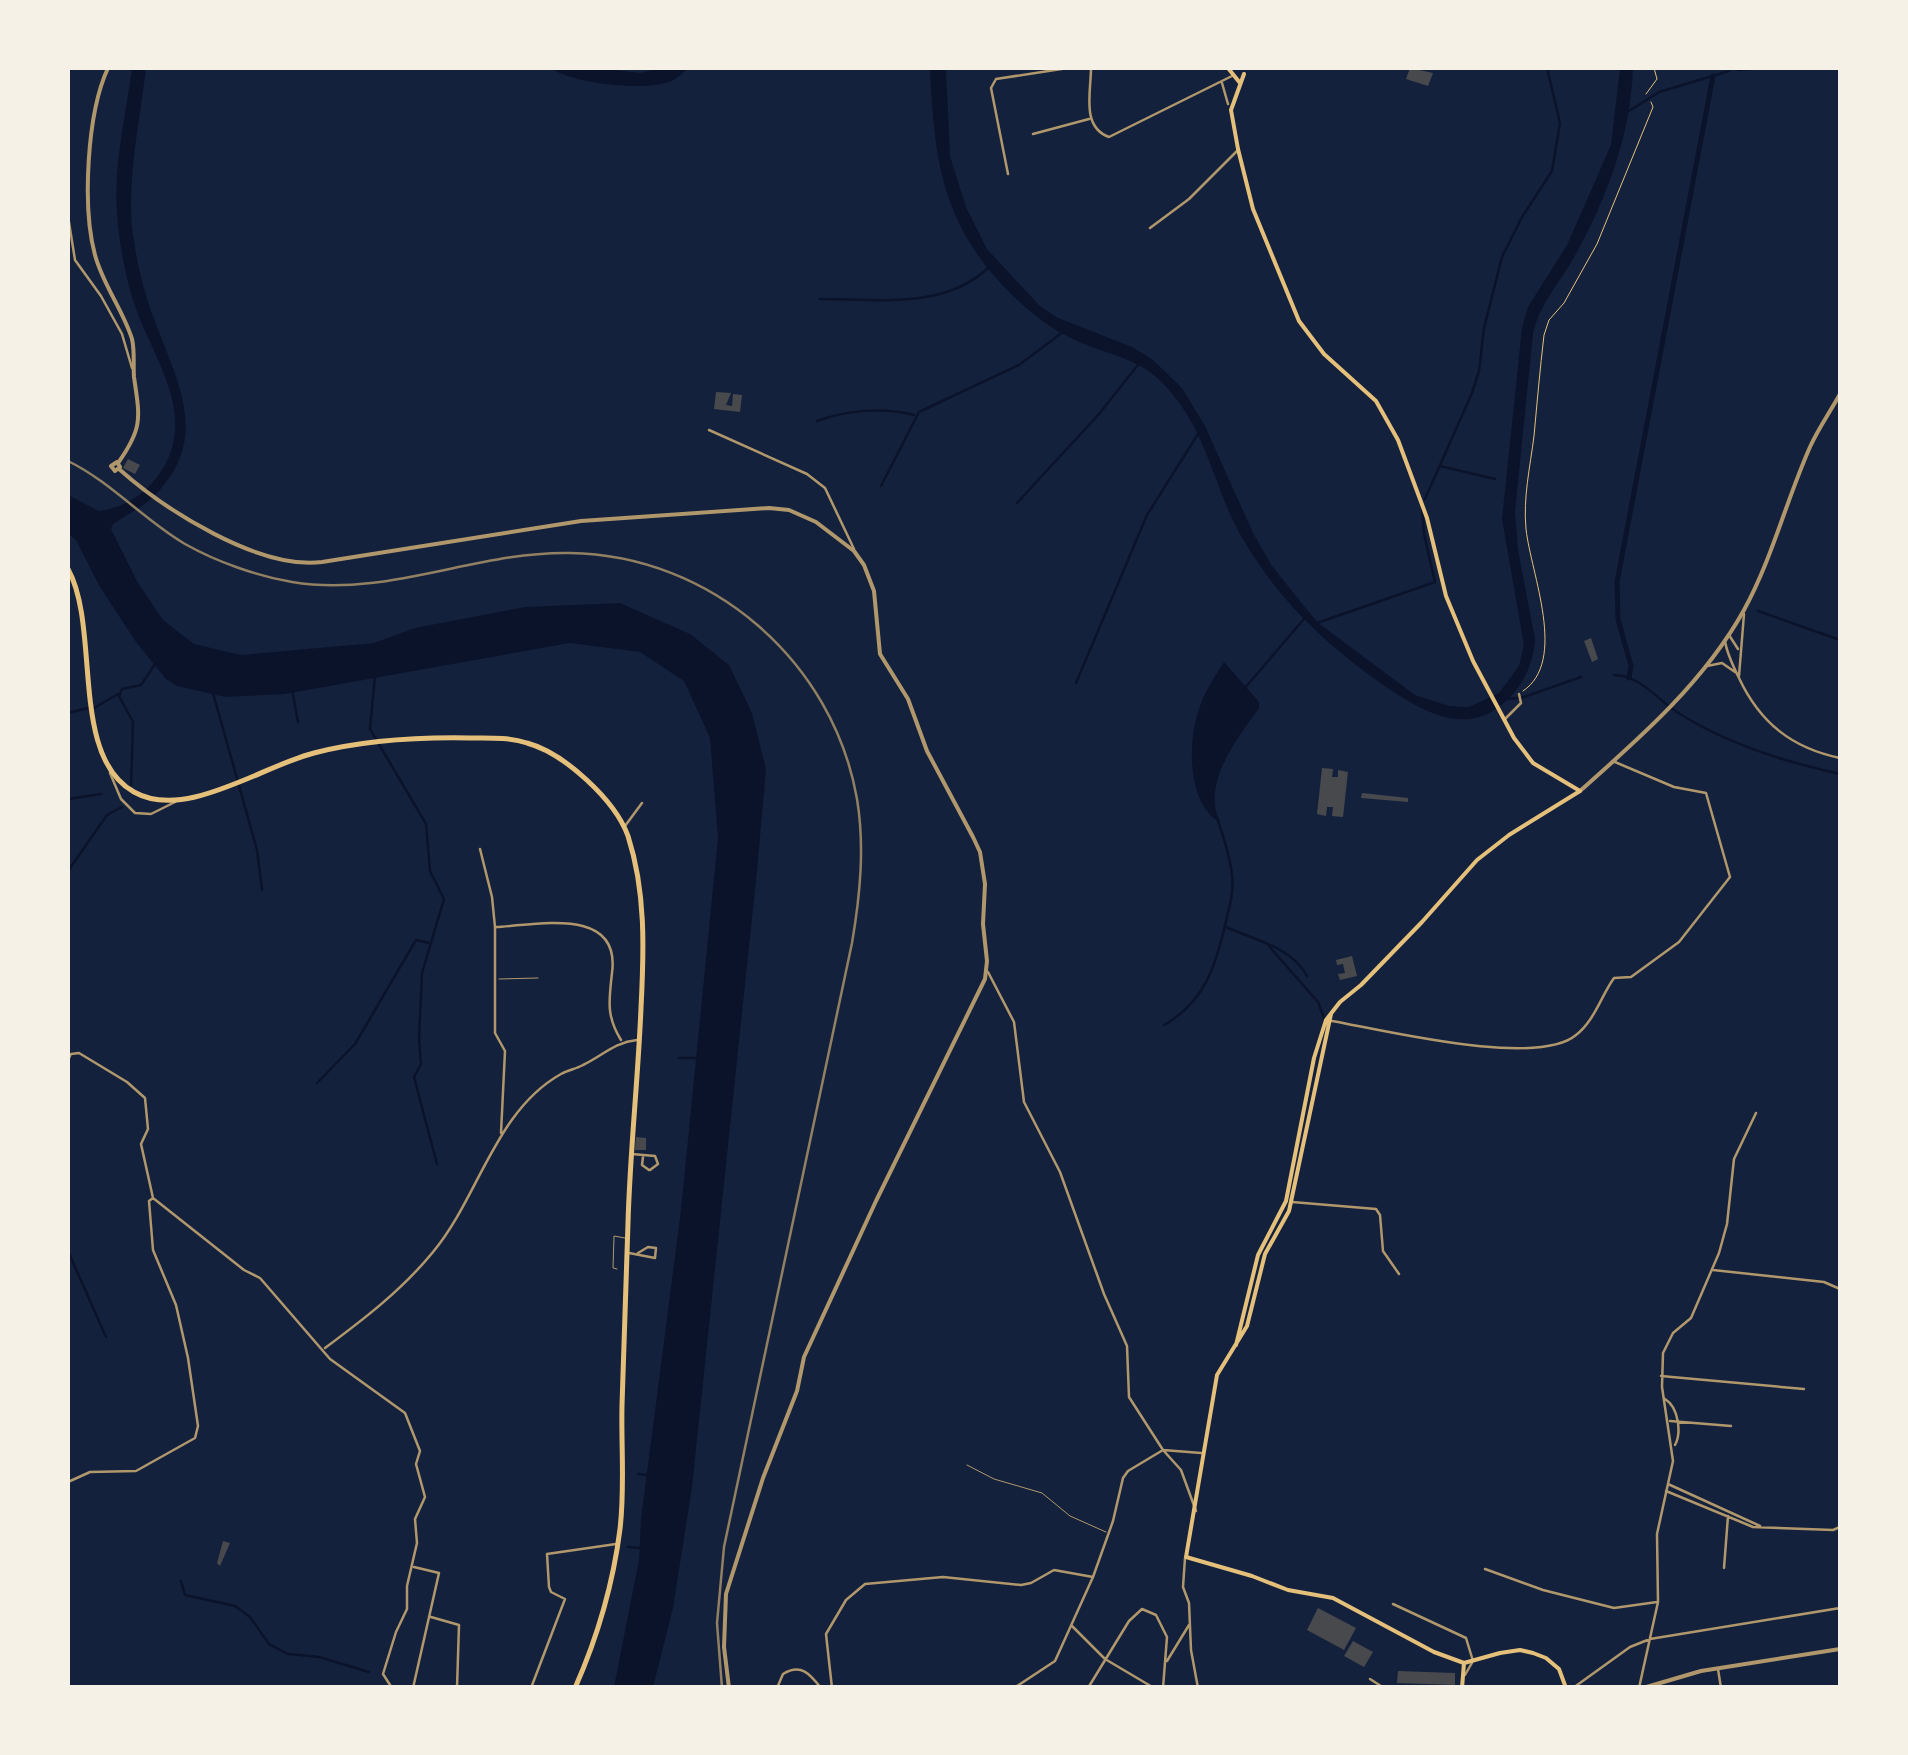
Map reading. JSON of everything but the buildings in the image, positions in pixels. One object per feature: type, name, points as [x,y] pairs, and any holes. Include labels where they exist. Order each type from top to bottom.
[{"type":"main road","points":[[1240,87],[1232,72],[1246,71],[1240,87],[1230,113],[1252,209],[1305,332],[1376,401],[1398,440],[1427,518],[1446,596],[1502,717],[1533,763],[1580,791],[1509,834],[1477,860],[1327,1020],[1314,1058],[1289,1201],[1266,1254],[1247,1326],[1217,1374],[1186,1554],[1288,1590],[1333,1598],[1434,1652],[1464,1663],[1520,1650],[1533,1653],[1559,1669],[1570,1688]]},
{"type":"main road","points":[[68,569],[82,612],[95,726],[108,767],[136,794],[176,802],[191,799],[320,751],[409,738],[523,741],[544,749],[601,794],[624,827],[634,857],[643,914],[640,1040],[624,1253],[618,1544],[608,1601],[575,1688]]},
{"type":"main road","points":[[1462,1688],[1464,1663]]},
{"type":"street","points":[[108,68],[91,128],[92,241],[101,274],[132,341],[140,418],[134,439],[118,466],[133,482],[186,520],[287,563],[299,564],[581,521],[768,508],[789,510],[816,522],[854,551]]},
{"type":"street","points":[[1008,174],[992,88],[996,79],[1068,68]]},
{"type":"street","points":[[1091,68],[1090,119],[1100,134],[1114,136],[1222,81],[1232,72]]},
{"type":"street","points":[[1222,81],[1228,104]]},
{"type":"street","points":[[1034,134],[1090,119]]},
{"type":"street","points":[[1150,228],[1193,196],[1238,150]]},
{"type":"street","points":[[68,216],[75,260],[122,334],[134,372]]},
{"type":"street","points":[[1580,791],[1676,702],[1727,637],[1744,609],[1811,445],[1840,394]]},
{"type":"street","points":[[708,430],[807,474],[825,488],[870,576],[880,654],[908,699],[928,751],[980,852],[987,971],[1014,1022],[1024,1102],[1068,1190],[1104,1294],[1127,1346],[1130,1397],[1163,1450],[1181,1470],[1196,1512]]},
{"type":"street","points":[[1738,678],[1744,609]]},
{"type":"street","points":[[1727,637],[1735,641],[1739,655]]},
{"type":"street","points":[[1727,637],[1738,678]]},
{"type":"street","points":[[1706,666],[1726,664],[1755,708],[1792,742],[1840,758]]},
{"type":"street","points":[[1502,717],[1522,704],[1519,694]]},
{"type":"street","points":[[1327,1020],[1480,1047],[1556,1046],[1583,1029],[1614,978],[1632,977],[1680,942],[1730,877],[1706,793],[1674,788],[1613,762]]},
{"type":"street","points":[[108,767],[113,786],[135,814],[151,814],[176,802]]},
{"type":"street","points":[[624,827],[642,802]]},
{"type":"street","points":[[618,815],[632,816]]},
{"type":"street","points":[[480,849],[495,926],[494,1034],[504,1052],[501,1135]]},
{"type":"street","points":[[495,926],[575,924],[599,931],[612,950],[608,1014],[622,1041]]},
{"type":"street","points":[[729,1688],[724,1630],[726,1594],[763,1478],[797,1391],[804,1357],[987,971]]},
{"type":"street","points":[[496,979],[538,978]]},
{"type":"street","points":[[323,1349],[374,1312],[433,1252],[453,1225],[501,1135],[549,1082],[622,1041],[640,1040]]},
{"type":"street","points":[[68,1060],[74,1052],[127,1082],[145,1098],[148,1129],[141,1144],[153,1198],[244,1270],[260,1278],[340,1368],[405,1413],[420,1450],[416,1467],[425,1491],[415,1519],[417,1543],[407,1586],[406,1615],[396,1632],[383,1674],[392,1688]]},
{"type":"street","points":[[1756,1113],[1734,1159],[1724,1241],[1691,1318],[1667,1342],[1661,1376],[1672,1446],[1657,1534],[1658,1602],[1641,1688],[1717,1668],[1841,1648]]},
{"type":"street","points":[[632,1154],[650,1155],[658,1162],[657,1168],[632,1170]]},
{"type":"street","points":[[650,1155],[643,1157],[642,1163],[650,1170]]},
{"type":"street","points":[[68,1482],[90,1472],[136,1470],[197,1434],[188,1358],[176,1305],[153,1250],[149,1201],[153,1198]]},
{"type":"street","points":[[1289,1201],[1376,1209],[1380,1215],[1382,1251],[1399,1274]]},
{"type":"street","points":[[617,1268],[612,1268],[614,1236],[628,1239]]},
{"type":"street","points":[[613,1253],[638,1254]]},
{"type":"street","points":[[1711,1270],[1824,1282],[1840,1288]]},
{"type":"street","points":[[1661,1376],[1804,1389]]},
{"type":"street","points":[[1663,1398],[1672,1405],[1676,1420],[1678,1440],[1672,1446]]},
{"type":"street","points":[[1668,1421],[1731,1426]]},
{"type":"street","points":[[1014,1688],[1052,1664],[1063,1645],[1093,1577],[1123,1478],[1135,1465],[1163,1450],[1203,1454]]},
{"type":"street","points":[[966,1465],[994,1479],[1042,1493],[1070,1516],[1108,1533]]},
{"type":"street","points":[[1668,1484],[1761,1527]]},
{"type":"street","points":[[1666,1491],[1753,1527],[1840,1527]]},
{"type":"street","points":[[1724,1568],[1730,1510]]},
{"type":"street","points":[[531,1688],[565,1599],[549,1587],[547,1554],[618,1544]]},
{"type":"street","points":[[1186,1554],[1183,1586],[1192,1621],[1191,1650],[1198,1688]]},
{"type":"street","points":[[413,1567],[439,1573],[413,1688]]},
{"type":"street","points":[[832,1688],[826,1634],[846,1600],[865,1584],[942,1576],[1021,1585],[1054,1570],[1093,1577]]},
{"type":"street","points":[[1485,1570],[1614,1608],[1658,1602]]},
{"type":"street","points":[[1393,1604],[1463,1635],[1473,1661],[1465,1675]]},
{"type":"street","points":[[1570,1688],[1630,1647],[1650,1639],[1840,1608]]},
{"type":"street","points":[[1088,1688],[1129,1621],[1142,1609],[1156,1615],[1164,1629],[1163,1688]]},
{"type":"street","points":[[430,1616],[459,1625],[457,1688]]},
{"type":"street","points":[[1166,1662],[1192,1621]]},
{"type":"street","points":[[1072,1625],[1105,1659],[1154,1688]]},
{"type":"street","points":[[777,1688],[783,1674],[795,1668],[808,1672],[821,1688]]},
{"type":"street","points":[[1717,1668],[1721,1688]]},
{"type":"street","points":[[1370,1679],[1384,1688]]},
{"type":"path","points":[[1646,94],[1658,79],[1654,68]]},
{"type":"path","points":[[1519,694],[1530,686],[1544,664],[1545,623],[1530,562],[1526,476],[1544,335],[1549,320],[1564,303],[1597,244],[1653,107],[1651,102]]},
{"type":"water","points":[[132,68],[146,68],[132,172],[133,235],[146,296],[178,384],[186,428],[183,450],[174,471],[152,498],[111,529],[137,581],[163,620],[194,644],[241,655],[374,643],[415,628],[525,607],[620,603],[690,634],[729,665],[752,713],[766,769],[757,871],[692,1487],[673,1608],[653,1687],[614,1687],[639,1560],[681,1210],[718,838],[710,738],[684,681],[640,652],[570,643],[285,694],[225,697],[177,686],[166,679],[136,642],[100,587],[76,540],[68,534],[68,495],[99,511],[132,500],[157,477],[170,454],[175,432],[168,387],[132,297],[119,234],[117,177]]},
{"type":"water","points":[[551,68],[640,73],[688,68],[669,82],[643,86],[591,82]]},
{"type":"water","points":[[930,68],[946,68],[950,156],[966,207],[987,249],[1039,305],[1056,317],[1132,347],[1152,359],[1182,388],[1205,426],[1272,566],[1317,622],[1415,695],[1449,706],[1469,707],[1499,693],[1519,666],[1524,645],[1502,519],[1522,328],[1528,307],[1567,245],[1611,145],[1620,68],[1633,68],[1622,143],[1606,191],[1533,334],[1515,512],[1535,639],[1528,669],[1504,703],[1481,716],[1466,719],[1450,718],[1420,707],[1339,651],[1287,601],[1244,541],[1199,436],[1168,388],[1144,368],[1073,339],[1041,320],[1012,295],[970,244],[946,191],[939,162]]},
{"type":"water","points":[[1224,662],[1259,702],[1259,708],[1232,747],[1218,777],[1215,807],[1220,822],[1201,802],[1192,756],[1200,705]]},
{"type":"waterway","points":[[1425,499],[1472,393],[1502,257],[1552,171],[1560,123],[1547,68]]},
{"type":"waterway","points":[[1738,70],[1763,68]]},
{"type":"waterway","points":[[1629,111],[1659,92],[1729,71]]},
{"type":"waterway","points":[[1629,678],[1631,666],[1618,619],[1617,582],[1713,76]]},
{"type":"waterway","points":[[820,299],[931,296],[971,281],[989,267]]},
{"type":"waterway","points":[[881,486],[919,412],[1019,365],[1063,332]]},
{"type":"waterway","points":[[1017,503],[1099,414],[1141,361]]},
{"type":"waterway","points":[[817,421],[865,411],[914,415]]},
{"type":"waterway","points":[[1076,683],[1147,515],[1198,434]]},
{"type":"waterway","points":[[1440,466],[1495,479]]},
{"type":"waterway","points":[[1317,623],[1435,582],[1422,507]]},
{"type":"waterway","points":[[1758,611],[1840,640]]},
{"type":"waterway","points":[[1244,689],[1304,619]]},
{"type":"waterway","points":[[131,785],[133,722],[119,696],[122,689],[141,685],[155,664]]},
{"type":"waterway","points":[[375,675],[370,729],[426,824],[430,871],[444,899],[422,973],[421,1064],[414,1077],[437,1164]]},
{"type":"waterway","points":[[1614,675],[1633,679],[1680,714],[1737,743],[1840,774]]},
{"type":"waterway","points":[[1506,699],[1521,698],[1581,677]]},
{"type":"waterway","points":[[292,689],[298,722]]},
{"type":"waterway","points":[[213,693],[257,850],[262,890]]},
{"type":"waterway","points":[[94,708],[118,694]]},
{"type":"waterway","points":[[68,713],[88,708]]},
{"type":"waterway","points":[[68,799],[101,794]]},
{"type":"waterway","points":[[68,871],[107,815],[122,807]]},
{"type":"waterway","points":[[1164,1025],[1199,994],[1222,937],[1232,881],[1218,821]]},
{"type":"waterway","points":[[1226,927],[1282,951],[1307,976]]},
{"type":"waterway","points":[[317,1083],[355,1044],[416,940],[429,943]]},
{"type":"waterway","points":[[1268,945],[1318,1002],[1324,1018]]},
{"type":"waterway","points":[[679,1058],[695,1058]]},
{"type":"waterway","points":[[68,1251],[106,1337]]},
{"type":"waterway","points":[[638,1474],[648,1475]]},
{"type":"waterway","points":[[628,1547],[640,1548]]},
{"type":"waterway","points":[[181,1581],[185,1595],[235,1606],[250,1617],[269,1644],[288,1654],[319,1657],[369,1672]]},
{"type":"railway","points":[[68,461],[99,479],[185,544],[237,568],[292,582],[362,584],[500,559],[570,553],[622,558],[671,573],[716,595],[757,625],[793,661],[822,703],[844,749],[857,799],[861,835],[859,889],[852,943],[724,1547],[717,1623],[722,1688]]}]
